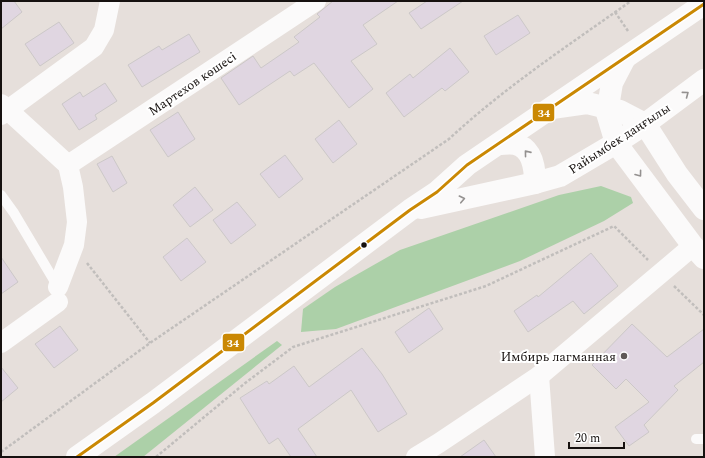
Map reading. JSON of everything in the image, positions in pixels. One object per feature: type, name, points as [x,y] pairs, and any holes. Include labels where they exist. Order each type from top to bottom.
[{"type":"main road","name":"Райымбек даңғылы","points":[[77,457],[154,403],[410,210],[437,192],[467,165],[704,4]]},
{"type":"main road","points":[[625,58],[612,83],[608,108],[616,143],[699,252]]},
{"type":"main road","name":"Райымбек даңғылы","points":[[410,210],[535,183],[560,176],[645,124],[704,80]]},
{"type":"main road","points":[[552,108],[587,103],[620,111],[645,124],[677,174],[704,209]]},
{"type":"main road","points":[[499,144],[516,144],[526,149],[532,158],[535,171],[535,183]]},
{"type":"street","points":[[1,343],[58,294],[74,245],[76,222],[68,165],[3,110],[94,47],[104,30],[110,1]]},
{"type":"street","name":"Мартехов көшесі","points":[[68,165],[316,1]]},
{"type":"street","points":[[416,457],[539,376],[661,273],[699,252]]},
{"type":"street","points":[[539,376],[545,457]]},
{"type":"lane","points":[[1,195],[14,213],[58,294]]},
{"type":"path","points":[[1,452],[150,343],[449,139],[477,112],[515,83],[631,1]]},
{"type":"path","points":[[615,12],[629,33]]},
{"type":"path","points":[[156,457],[244,384],[293,347],[486,286],[614,226],[704,315]]},
{"type":"path","points":[[74,245],[150,343]]},
{"type":"green space","points":[[601,186],[631,197],[633,203],[604,221],[520,261],[336,329],[301,332],[303,309],[335,287],[400,250],[559,195]]},
{"type":"green space","points":[[277,341],[282,345],[143,457],[114,457]]},
{"type":"building","points":[[1,1],[14,1],[22,12],[1,29]]},
{"type":"building","points":[[333,1],[398,1],[363,25],[377,44],[351,61],[373,89],[349,108],[314,63],[294,76],[290,71],[239,105],[221,78],[253,56],[261,68],[299,42],[294,37],[320,17],[317,14]]},
{"type":"building","points":[[427,1],[463,1],[421,29],[409,13]]},
{"type":"building","points":[[518,15],[530,33],[496,55],[484,36]]},
{"type":"building","points":[[59,22],[74,43],[40,66],[25,44]]},
{"type":"building","points":[[189,34],[200,52],[142,87],[128,65],[159,46],[162,50]]},
{"type":"building","points":[[450,48],[469,72],[445,91],[442,88],[404,117],[386,93],[410,74],[413,78]]},
{"type":"building","points":[[105,83],[117,101],[95,115],[97,119],[79,130],[62,104],[80,92],[83,97]]},
{"type":"building","points":[[178,112],[195,139],[168,157],[150,130]]},
{"type":"building","points":[[339,120],[357,144],[333,163],[315,139]]},
{"type":"building","points":[[285,155],[303,179],[279,198],[260,174]]},
{"type":"building","points":[[112,156],[127,183],[113,192],[97,164]]},
{"type":"building","points":[[195,187],[213,210],[190,227],[173,205]]},
{"type":"building","points":[[237,202],[256,225],[231,244],[213,220]]},
{"type":"building","points":[[187,238],[206,262],[181,281],[163,257]]},
{"type":"building","points":[[591,253],[618,286],[584,314],[573,301],[528,332],[514,311],[537,295],[538,297]]},
{"type":"building","points":[[1,257],[18,282],[1,294]]},
{"type":"building","points":[[429,308],[443,329],[409,353],[395,332]]},
{"type":"building","points":[[632,324],[667,357],[704,329],[704,362],[674,386],[678,390],[644,425],[649,432],[629,446],[615,427],[649,402],[626,379],[616,389],[592,365]]},
{"type":"building","points":[[60,326],[78,350],[54,368],[35,344]]},
{"type":"building","points":[[362,348],[382,374],[407,414],[378,432],[351,390],[298,429],[317,457],[291,457],[278,438],[269,444],[240,398],[267,381],[269,384],[294,366],[309,387]]},
{"type":"building","points":[[1,367],[18,388],[1,402]]},
{"type":"building","points":[[484,440],[496,457],[460,457]]},
{"type":"transit line","name":"34","points":[[77,457],[153,403],[410,210],[437,192],[467,165],[704,4]]},
{"type":"place","name":"Имбирь лагманная","points":[[624,356]]}]
